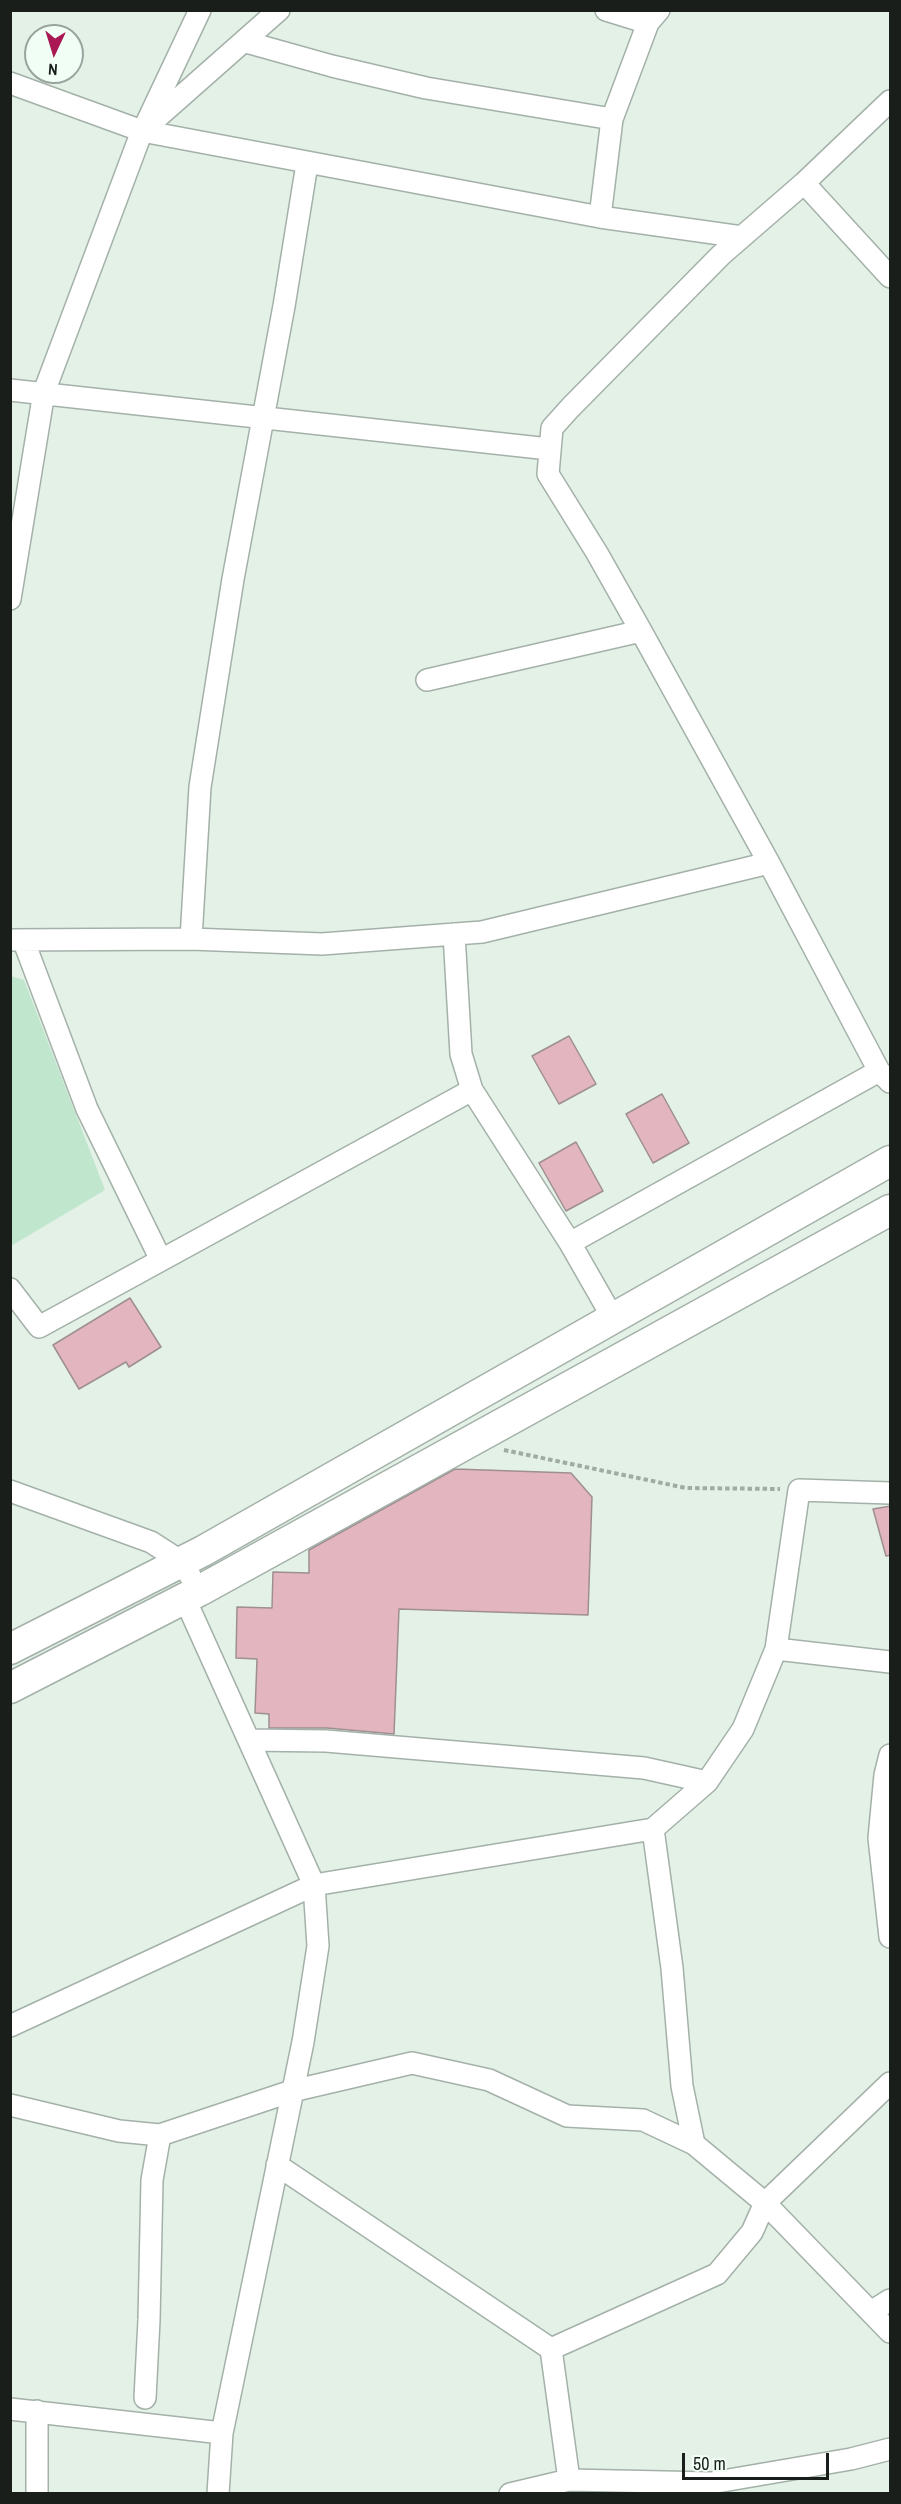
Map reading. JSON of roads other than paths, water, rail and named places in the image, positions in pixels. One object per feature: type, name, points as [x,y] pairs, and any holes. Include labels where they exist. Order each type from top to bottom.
[{"type":"main road","points":[[10,1650],[182,1562],[614,1320],[891,1161]]},
{"type":"main road","points":[[10,1688],[192,1595],[891,1210]]},
{"type":"street","points":[[10,599],[16,535],[44,392],[142,131],[200,10]]},
{"type":"street","points":[[142,131],[246,42],[279,10]]},
{"type":"street","points":[[600,218],[612,119],[654,17],[606,10]]},
{"type":"street","points":[[246,42],[332,66],[426,88],[612,119]]},
{"type":"street","points":[[10,83],[142,131],[600,218],[742,237]]},
{"type":"street","points":[[570,1243],[885,1076],[641,631],[597,553],[548,474],[552,428],[742,237],[804,183],[891,101]]},
{"type":"street","points":[[191,939],[200,787],[233,579],[264,416],[307,164]]},
{"type":"street","points":[[804,183],[891,277]]},
{"type":"street","points":[[10,390],[549,449]]},
{"type":"street","points":[[428,680],[641,631]]},
{"type":"street","points":[[161,1260],[87,1109],[17,941],[191,939],[322,944],[482,932],[769,863]]},
{"type":"street","points":[[454,934],[461,1054],[472,1090],[570,1243],[614,1320]]},
{"type":"street","points":[[10,1289],[39,1327],[472,1090]]},
{"type":"street","points":[[10,2026],[314,1885],[653,1829],[707,1782],[744,1729],[776,1649],[799,1490],[891,1493]]},
{"type":"street","points":[[10,1491],[151,1542],[182,1562],[192,1595],[249,1740],[314,1885],[318,1946],[292,2091],[222,2433],[218,2493]]},
{"type":"street","points":[[776,1649],[891,1662]]},
{"type":"street","points":[[249,1740],[326,1741],[644,1768],[707,1782]]},
{"type":"street","points":[[891,1755],[885,1775],[879,1838],[891,1937]]},
{"type":"street","points":[[653,1829],[672,1968],[682,2086],[694,2144]]},
{"type":"street","points":[[10,2105],[119,2131],[160,2135],[292,2091],[412,2063],[489,2080],[567,2116],[643,2120],[694,2144],[765,2203],[891,2332]]},
{"type":"street","points":[[551,2349],[717,2274],[753,2232],[765,2203],[891,2083]]},
{"type":"street","points":[[145,2398],[152,2180],[160,2135]]},
{"type":"street","points":[[277,2165],[551,2349],[569,2480]]},
{"type":"street","points":[[871,2312],[891,2300]]},
{"type":"street","points":[[10,2409],[222,2433]]},
{"type":"street","points":[[37,2411],[37,2493]]},
{"type":"street","points":[[510,2493],[569,2480],[749,2485],[891,2449]]}]
